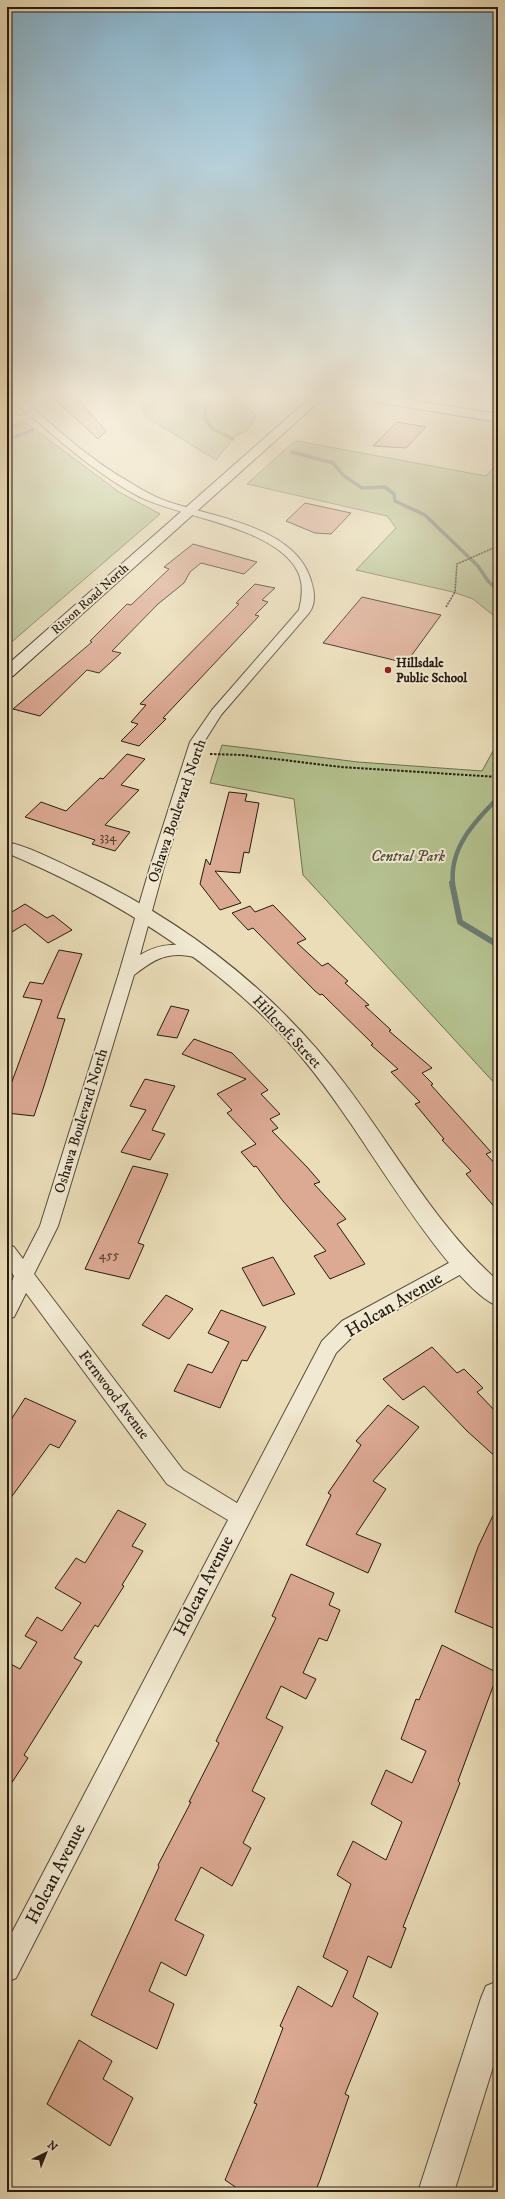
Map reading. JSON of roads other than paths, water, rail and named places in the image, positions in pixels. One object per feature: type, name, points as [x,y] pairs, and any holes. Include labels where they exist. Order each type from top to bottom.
[{"type":"main road","name":"Ritson Road North","points":[[7,673],[200,501]]},
{"type":"street","name":"Oshawa Boulevard North","points":[[7,1311],[14,1300],[24,1275],[49,1226],[127,973],[143,913],[197,742],[216,712],[284,637],[305,611],[309,594],[304,572],[290,554],[268,539],[241,526],[156,501]]},
{"type":"street","name":"Hillcroft Street","points":[[7,847],[75,875],[143,913],[206,954],[260,1000],[307,1050],[430,1219],[465,1264],[498,1296]]},
{"type":"street","points":[[127,973],[148,956],[160,950],[185,949],[206,954]]},
{"type":"street","name":"Fernwood Avenue","points":[[7,1252],[175,1477],[240,1516]]},
{"type":"street","name":"Holcan Avenue","points":[[7,1969],[240,1516],[329,1347],[349,1327],[465,1264]]},
{"type":"street","points":[[436,2192],[498,1998]]},
{"type":"waterway","points":[[395,501],[425,515],[478,566],[488,581],[498,590]]},
{"type":"waterway","points":[[453,884],[453,871],[459,847],[465,836],[498,798]]},
{"type":"waterway","points":[[452,883],[460,922],[498,945]]},
{"type":"place","name":"Hillsdale Public School","points":[[388,670]]},
{"type":"park label","name":"Central Park","points":[[408,856]]}]
